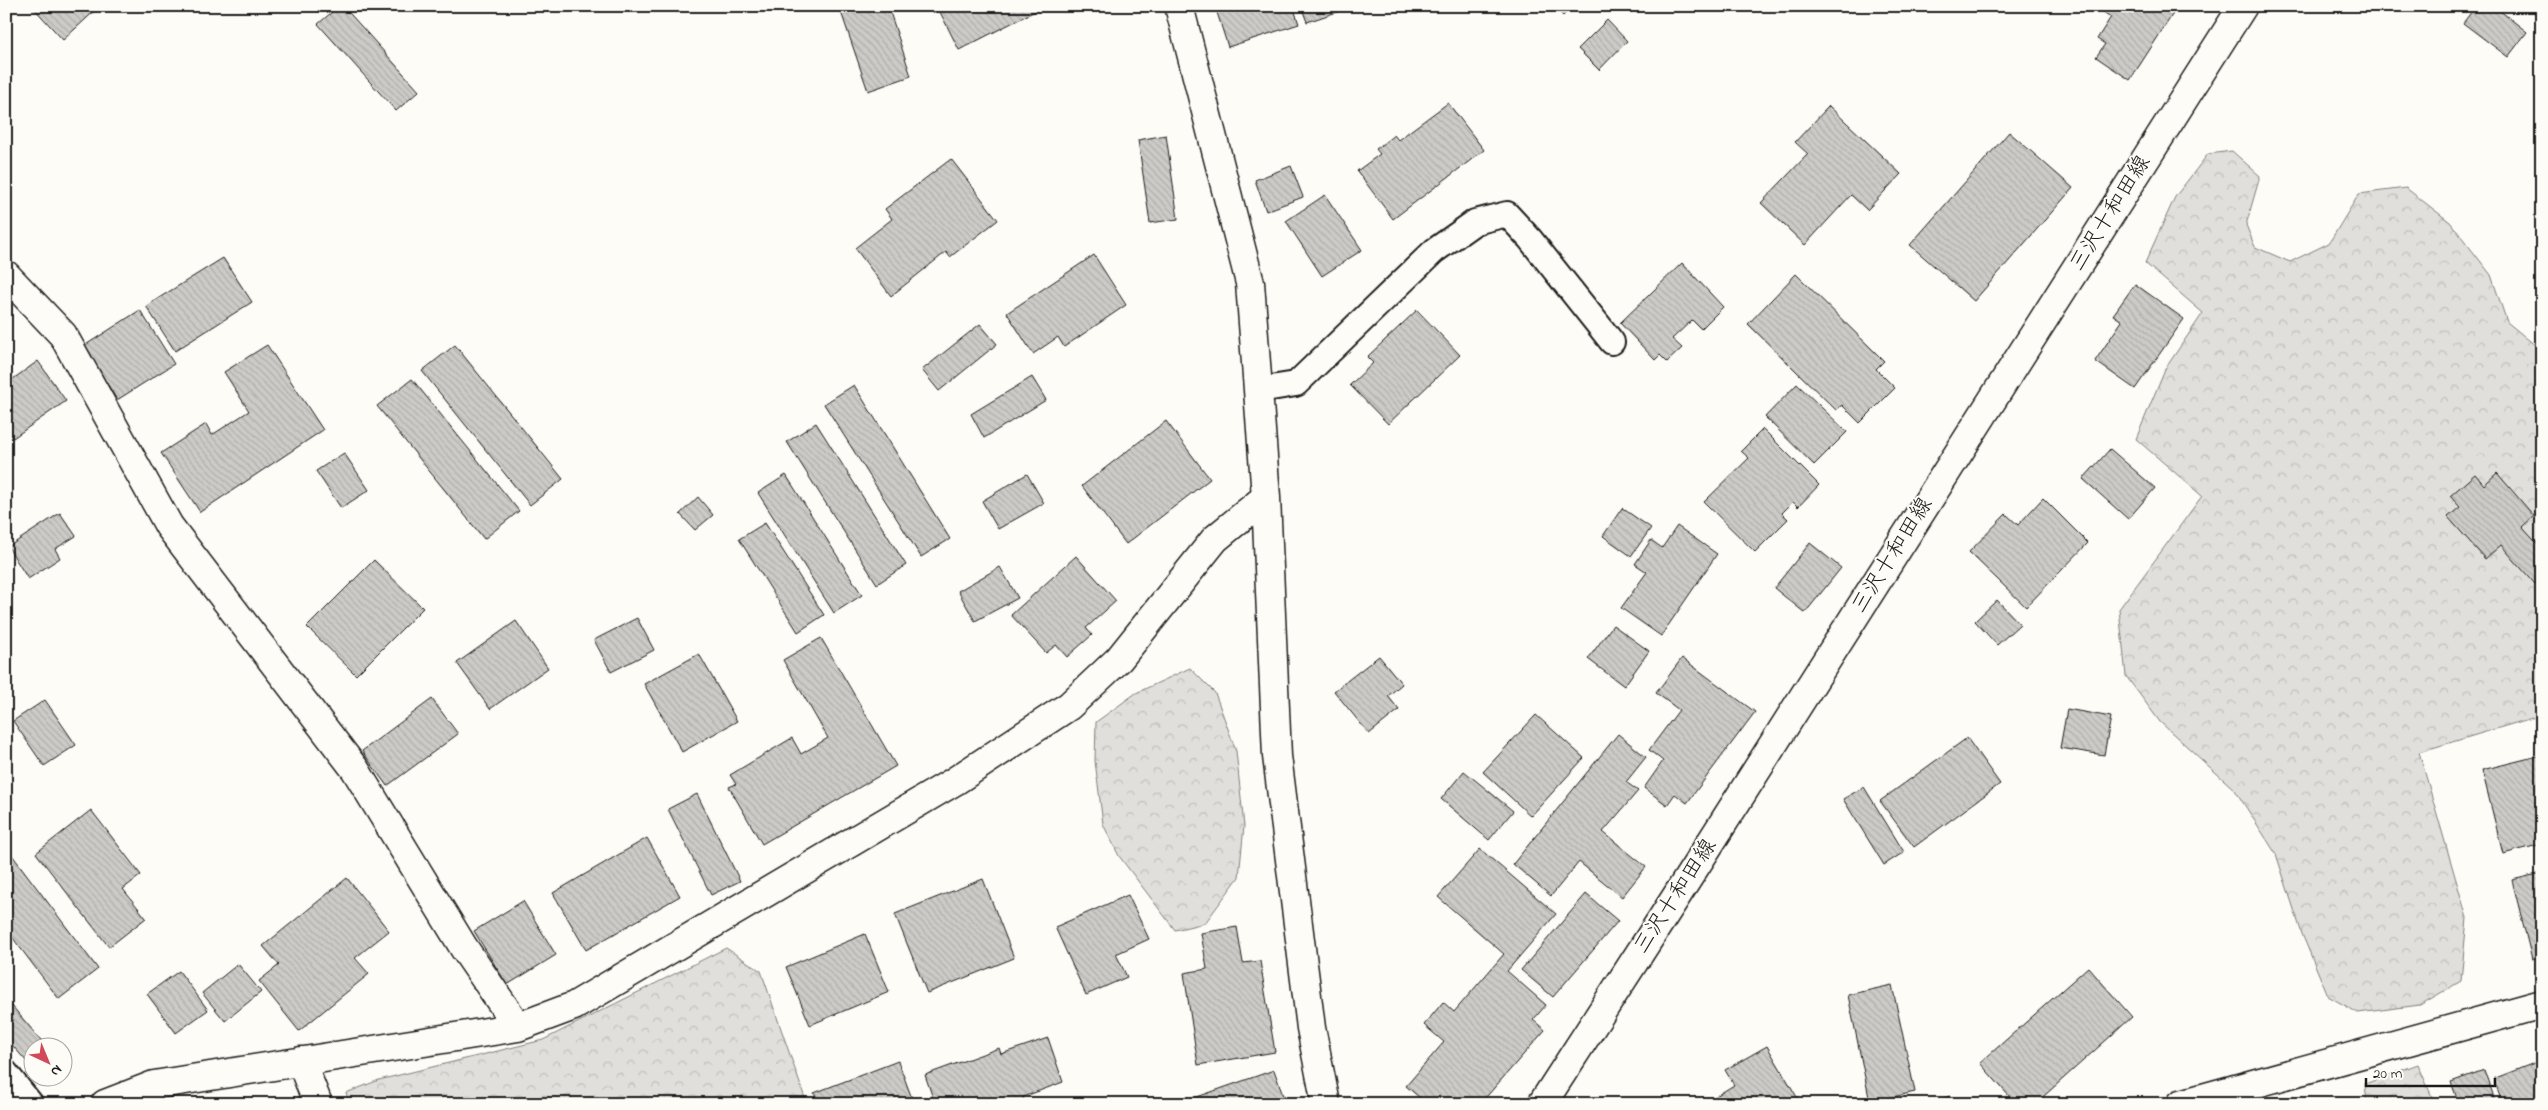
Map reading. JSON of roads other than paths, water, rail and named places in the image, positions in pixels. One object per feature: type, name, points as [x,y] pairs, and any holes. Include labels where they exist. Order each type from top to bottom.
[{"type":"street","points":[[1179,6],[1250,283],[1266,498],[1277,756],[1311,1028],[1326,1104]]},
{"type":"street","name":"三沢十和田線","points":[[1542,1104],[2243,6]]},
{"type":"street","points":[[6,275],[63,335],[169,526],[355,769],[464,948],[518,1027]]},
{"type":"street","points":[[105,1104],[154,1085],[518,1027],[574,1006],[955,781],[1069,706],[1119,659],[1215,539],[1266,498]]},
{"type":"street","points":[[2181,1104],[2542,1004]]},
{"type":"street","points":[[301,1061],[318,1104]]},
{"type":"lane","points":[[1258,390],[1296,384],[1434,251],[1474,222],[1507,214],[1530,239],[1612,342]]},
{"type":"lane","points":[[6,1074],[31,1104]]}]
